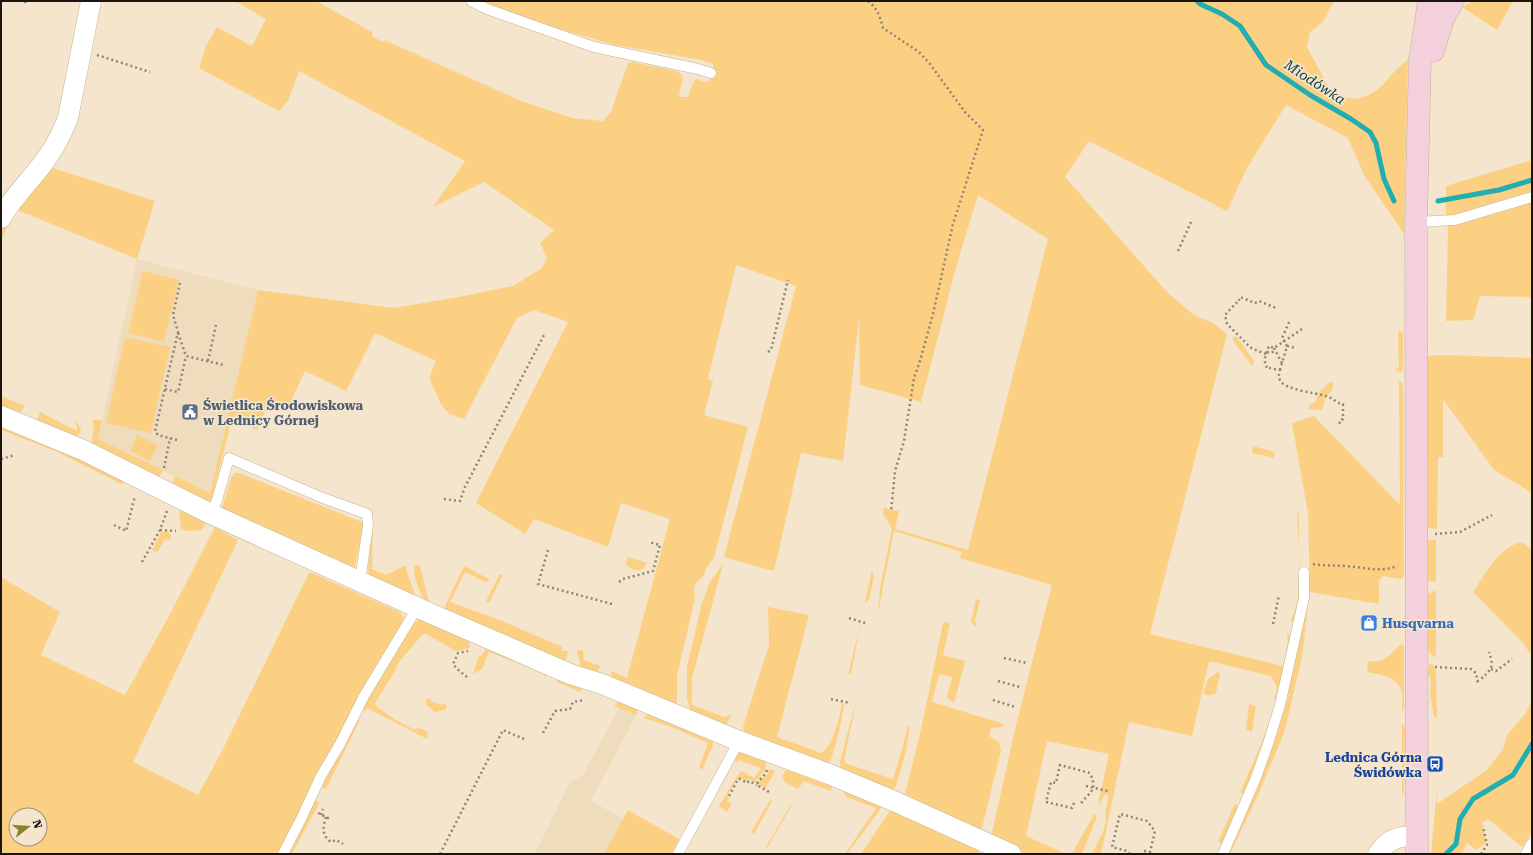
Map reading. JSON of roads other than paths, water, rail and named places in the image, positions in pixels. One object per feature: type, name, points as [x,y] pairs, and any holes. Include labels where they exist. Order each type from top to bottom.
[{"type":"main road","points":[[1417,845],[1416,222],[1420,59],[1429,1]]},
{"type":"main road","points":[[1420,92],[1443,20],[1453,1]]},
{"type":"street","points":[[1,218],[15,197],[48,158],[61,135],[68,118],[92,1]]},
{"type":"street","points":[[1,416],[83,450],[211,514],[417,608],[570,674],[609,687],[739,741],[829,774],[904,805],[1011,854]]},
{"type":"street","points":[[1378,854],[1393,839],[1404,836],[1417,845]]},
{"type":"lane","points":[[471,1],[494,12],[594,46],[712,73]]},
{"type":"lane","points":[[1416,222],[1455,220],[1532,197]]},
{"type":"lane","points":[[211,514],[217,500],[229,458],[323,498],[368,514],[368,525],[360,582]]},
{"type":"lane","points":[[1223,854],[1256,780],[1280,705],[1304,598],[1304,572]]},
{"type":"lane","points":[[283,854],[321,776],[340,744],[364,696],[417,608]]},
{"type":"lane","points":[[678,854],[739,741]]},
{"type":"lane","points":[[1526,854],[1532,843]]},
{"type":"waterway","name":"Miodówka","points":[[1197,1],[1200,4],[1222,14],[1240,26],[1266,65],[1310,95],[1370,132],[1376,143],[1384,179],[1394,201]]},
{"type":"waterway","name":"Miodówka","points":[[1438,201],[1499,190],[1532,180]]},
{"type":"waterway","points":[[1446,854],[1456,844],[1460,819],[1473,799],[1513,775],[1532,744]]},
{"type":"place","name":"Świetlica Środowiskowa w Lednicy Górnej","points":[[190,412]]},
{"type":"place","name":"Husqvarna","points":[[1369,623]]},
{"type":"place","name":"Lednica Górna Świdówka","points":[[1435,764]]}]
